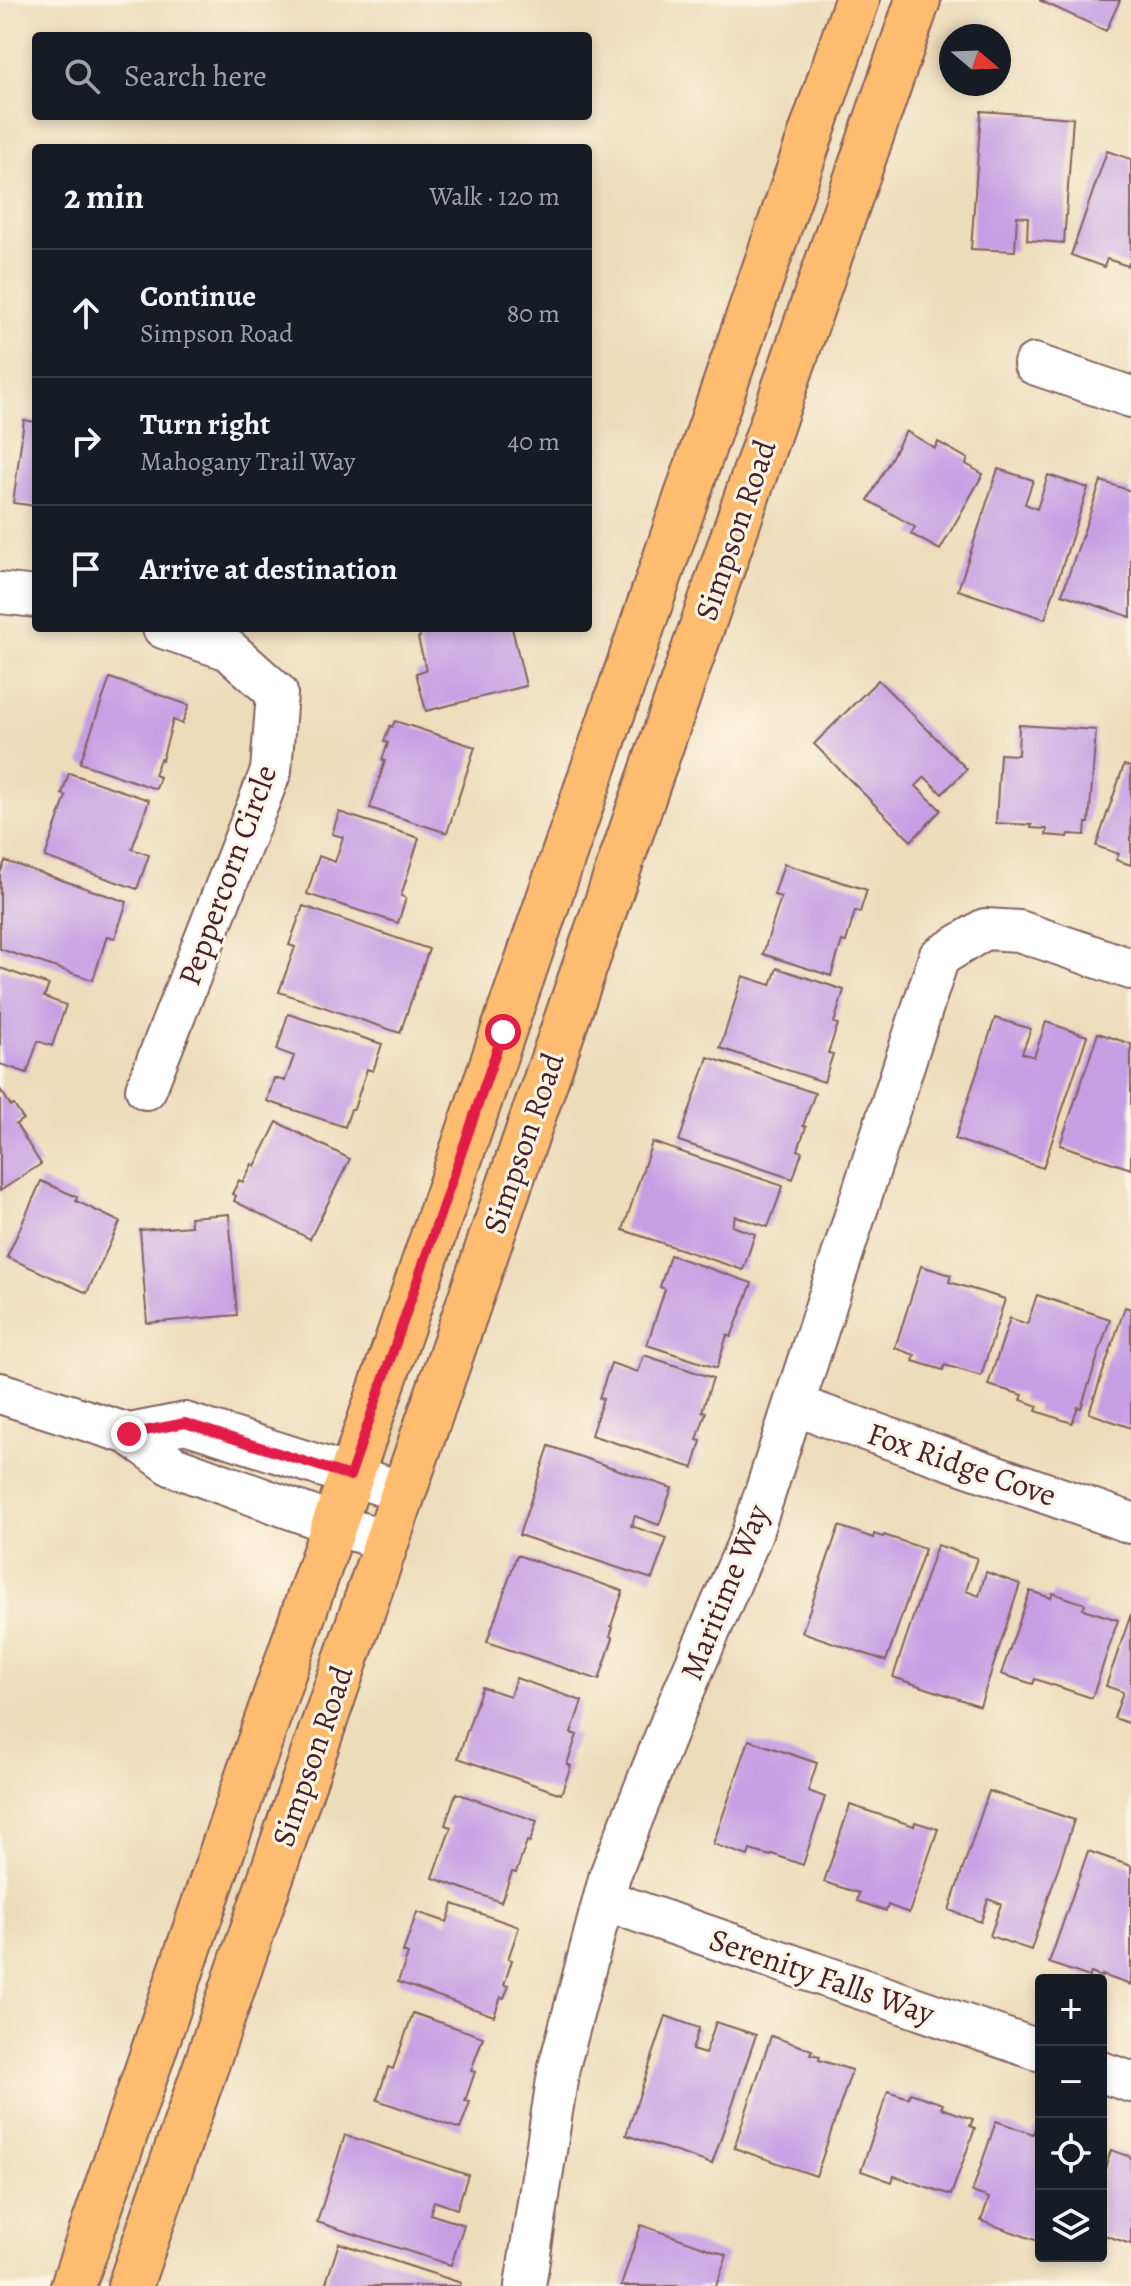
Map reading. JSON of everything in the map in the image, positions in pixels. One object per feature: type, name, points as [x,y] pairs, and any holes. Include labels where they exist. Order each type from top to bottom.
[{"type":"main road","name":"Simpson Road","points":[[73,2286],[857,0]]},
{"type":"main road","name":"Simpson Road","points":[[130,2286],[918,0]]},
{"type":"street","points":[[1034,364],[1131,397]]},
{"type":"street","points":[[0,593],[32,597]]},
{"type":"street","name":"Peppercorn Circle","points":[[146,1089],[271,771],[277,693],[229,650],[175,632]]},
{"type":"street","name":"Maritime Way","points":[[525,2286],[559,2067],[610,1875],[679,1702],[751,1536],[939,957],[985,929],[1019,931],[1131,969]]},
{"type":"street","points":[[0,1393],[129,1434],[173,1466],[386,1541]]},
{"type":"street","name":"Fox Ridge Cove","points":[[794,1405],[1131,1523]]},
{"type":"street","points":[[129,1434],[185,1423],[403,1492]]},
{"type":"street","name":"Serenity Falls Way","points":[[604,1900],[1035,2049]]},
{"type":"street","points":[[1107,2074],[1131,2082]]},
{"type":"building","points":[[1039,0],[1120,0],[1106,31]]},
{"type":"building","points":[[981,111],[1073,118],[1064,243],[1027,240],[1028,217],[1017,216],[1015,251],[971,249]]},
{"type":"building","points":[[1107,151],[1131,159],[1131,264],[1128,266],[1107,259],[1104,267],[1071,255]]},
{"type":"building","points":[[24,420],[32,421],[32,505],[13,503]]},
{"type":"building","points":[[906,431],[935,448],[938,442],[968,459],[966,464],[983,474],[940,550],[911,534],[915,527],[868,500]]},
{"type":"building","points":[[998,469],[1033,480],[1025,504],[1037,509],[1048,475],[1088,488],[1045,619],[958,590]]},
{"type":"building","points":[[1101,481],[1131,491],[1131,617],[1062,594]]},
{"type":"building","points":[[419,632],[513,632],[526,686],[426,711],[416,673],[426,670]]},
{"type":"building","points":[[110,678],[189,705],[182,724],[173,720],[162,760],[154,775],[160,777],[156,789],[80,763]]},
{"type":"building","points":[[878,680],[967,769],[942,794],[925,777],[916,786],[941,810],[911,841],[814,744]]},
{"type":"building","points":[[395,721],[475,747],[447,833],[370,808],[385,761],[382,760],[388,743],[384,741]]},
{"type":"building","points":[[1019,725],[1096,730],[1089,823],[1086,823],[1085,835],[1046,835],[1047,829],[1031,828],[1032,825],[996,823],[1000,754],[1018,755]]},
{"type":"building","points":[[1124,765],[1131,767],[1131,865],[1116,860],[1119,854],[1096,846]]},
{"type":"building","points":[[69,773],[149,800],[132,849],[149,855],[137,889],[45,857],[66,796],[62,794]]},
{"type":"building","points":[[339,812],[419,838],[401,896],[406,898],[398,923],[307,894],[319,856],[335,862],[343,837],[332,834]]},
{"type":"building","points":[[5,861],[127,902],[115,938],[107,936],[93,980],[0,949],[0,873]]},
{"type":"building","points":[[784,864],[867,890],[860,912],[855,911],[846,942],[842,941],[831,976],[763,954],[781,897],[774,895]]},
{"type":"building","points":[[303,906],[429,949],[400,1033],[279,992],[295,947],[289,945]]},
{"type":"building","points":[[0,968],[49,985],[44,997],[66,1005],[52,1046],[38,1041],[27,1073],[0,1064]]},
{"type":"building","points":[[777,968],[844,990],[834,1023],[838,1024],[828,1053],[833,1054],[824,1082],[720,1048],[743,976],[771,985]]},
{"type":"building","points":[[288,1014],[382,1044],[373,1071],[367,1069],[345,1127],[267,1101],[274,1078],[285,1081],[294,1056],[277,1050]]},
{"type":"building","points":[[995,1018],[1031,1029],[1022,1053],[1034,1057],[1046,1022],[1087,1036],[1043,1168],[955,1139]]},
{"type":"building","points":[[1098,1033],[1131,1044],[1131,1169],[1060,1145]]},
{"type":"building","points":[[708,1057],[815,1093],[803,1126],[806,1127],[798,1150],[802,1152],[793,1179],[679,1141]]},
{"type":"building","points":[[0,1089],[23,1119],[16,1124],[41,1164],[0,1191]]},
{"type":"building","points":[[277,1122],[350,1159],[310,1239],[234,1201],[236,1196],[232,1194],[239,1180],[243,1182],[252,1164],[255,1166]]},
{"type":"building","points":[[652,1142],[783,1186],[768,1227],[735,1216],[732,1226],[755,1234],[743,1270],[623,1230]]},
{"type":"building","points":[[41,1181],[120,1222],[87,1293],[7,1257]]},
{"type":"building","points":[[229,1214],[237,1315],[147,1323],[140,1230],[191,1226],[190,1217]]},
{"type":"building","points":[[670,1255],[752,1283],[731,1337],[727,1335],[717,1368],[647,1345],[665,1289],[660,1287]]},
{"type":"building","points":[[921,1266],[951,1275],[949,1282],[1005,1299],[981,1376],[945,1365],[943,1370],[913,1361],[915,1355],[895,1348]]},
{"type":"building","points":[[1037,1295],[1110,1319],[1081,1408],[1078,1407],[1072,1423],[1036,1411],[1038,1406],[1021,1400],[1023,1395],[988,1385],[1010,1318],[1027,1324]]},
{"type":"building","points":[[1125,1307],[1131,1309],[1131,1428],[1089,1413]]},
{"type":"building","points":[[644,1355],[713,1378],[702,1411],[706,1412],[697,1440],[701,1441],[693,1468],[591,1435],[611,1363],[638,1372]]},
{"type":"building","points":[[549,1446],[672,1488],[659,1525],[635,1516],[631,1526],[667,1538],[652,1579],[519,1535]]},
{"type":"building","points":[[839,1526],[873,1538],[874,1534],[884,1535],[925,1549],[886,1661],[802,1632]]},
{"type":"building","points":[[937,1545],[977,1558],[966,1591],[979,1596],[986,1572],[1020,1584],[980,1706],[893,1677]]},
{"type":"building","points":[[517,1555],[623,1591],[611,1626],[610,1636],[613,1638],[599,1680],[487,1642]]},
{"type":"building","points":[[1030,1591],[1051,1598],[1053,1593],[1085,1604],[1083,1609],[1118,1620],[1092,1698],[1035,1679],[1033,1684],[1001,1674]]},
{"type":"building","points":[[1131,1614],[1131,1724],[1114,1718],[1123,1692],[1106,1686]]},
{"type":"building","points":[[516,1678],[582,1701],[571,1733],[577,1735],[561,1794],[458,1758],[482,1687],[510,1696]]},
{"type":"building","points":[[749,1740],[817,1763],[808,1791],[825,1797],[803,1865],[750,1850],[748,1856],[713,1844]]},
{"type":"building","points":[[989,1791],[1074,1820],[1031,1950],[990,1936],[1001,1904],[988,1899],[981,1922],[949,1910]]},
{"type":"building","points":[[456,1793],[537,1821],[501,1902],[433,1878],[451,1827],[445,1825]]},
{"type":"building","points":[[850,1805],[914,1826],[915,1822],[938,1829],[909,1913],[888,1905],[886,1911],[857,1901],[859,1893],[824,1882]]},
{"type":"building","points":[[1088,1851],[1131,1866],[1131,1985],[1107,1977],[1107,1974],[1080,1974],[1049,1963]]},
{"type":"building","points":[[453,1904],[519,1927],[508,1959],[512,1960],[504,1985],[509,1986],[494,2016],[398,1982],[408,1954],[403,1952],[417,1912],[447,1922]]},
{"type":"building","points":[[413,2013],[483,2037],[471,2071],[475,2072],[465,2101],[470,2102],[460,2129],[377,2100],[388,2067],[393,2069]]},
{"type":"building","points":[[666,2016],[699,2028],[692,2050],[705,2054],[716,2022],[756,2035],[712,2164],[626,2135]]},
{"type":"building","points":[[771,2036],[812,2050],[810,2054],[820,2056],[819,2060],[852,2070],[816,2176],[734,2148]]},
{"type":"building","points":[[888,2091],[908,2098],[910,2093],[943,2104],[941,2108],[973,2119],[970,2126],[975,2128],[951,2195],[894,2176],[892,2182],[861,2171]]},
{"type":"building","points":[[996,2121],[1033,2134],[1035,2128],[1035,2240],[981,2221],[989,2198],[972,2192]]},
{"type":"building","points":[[345,2135],[468,2175],[457,2209],[434,2201],[430,2214],[464,2225],[451,2265],[317,2222]]},
{"type":"building","points":[[1111,2150],[1131,2157],[1131,2244],[1107,2236],[1107,2162]]},
{"type":"building","points":[[641,2225],[727,2255],[716,2286],[621,2286]]},
{"type":"building","points":[[339,2243],[461,2283],[460,2286],[325,2286]]},
{"type":"route","points":[[129,1434],[185,1423],[350,1476],[503,1032]]}]
